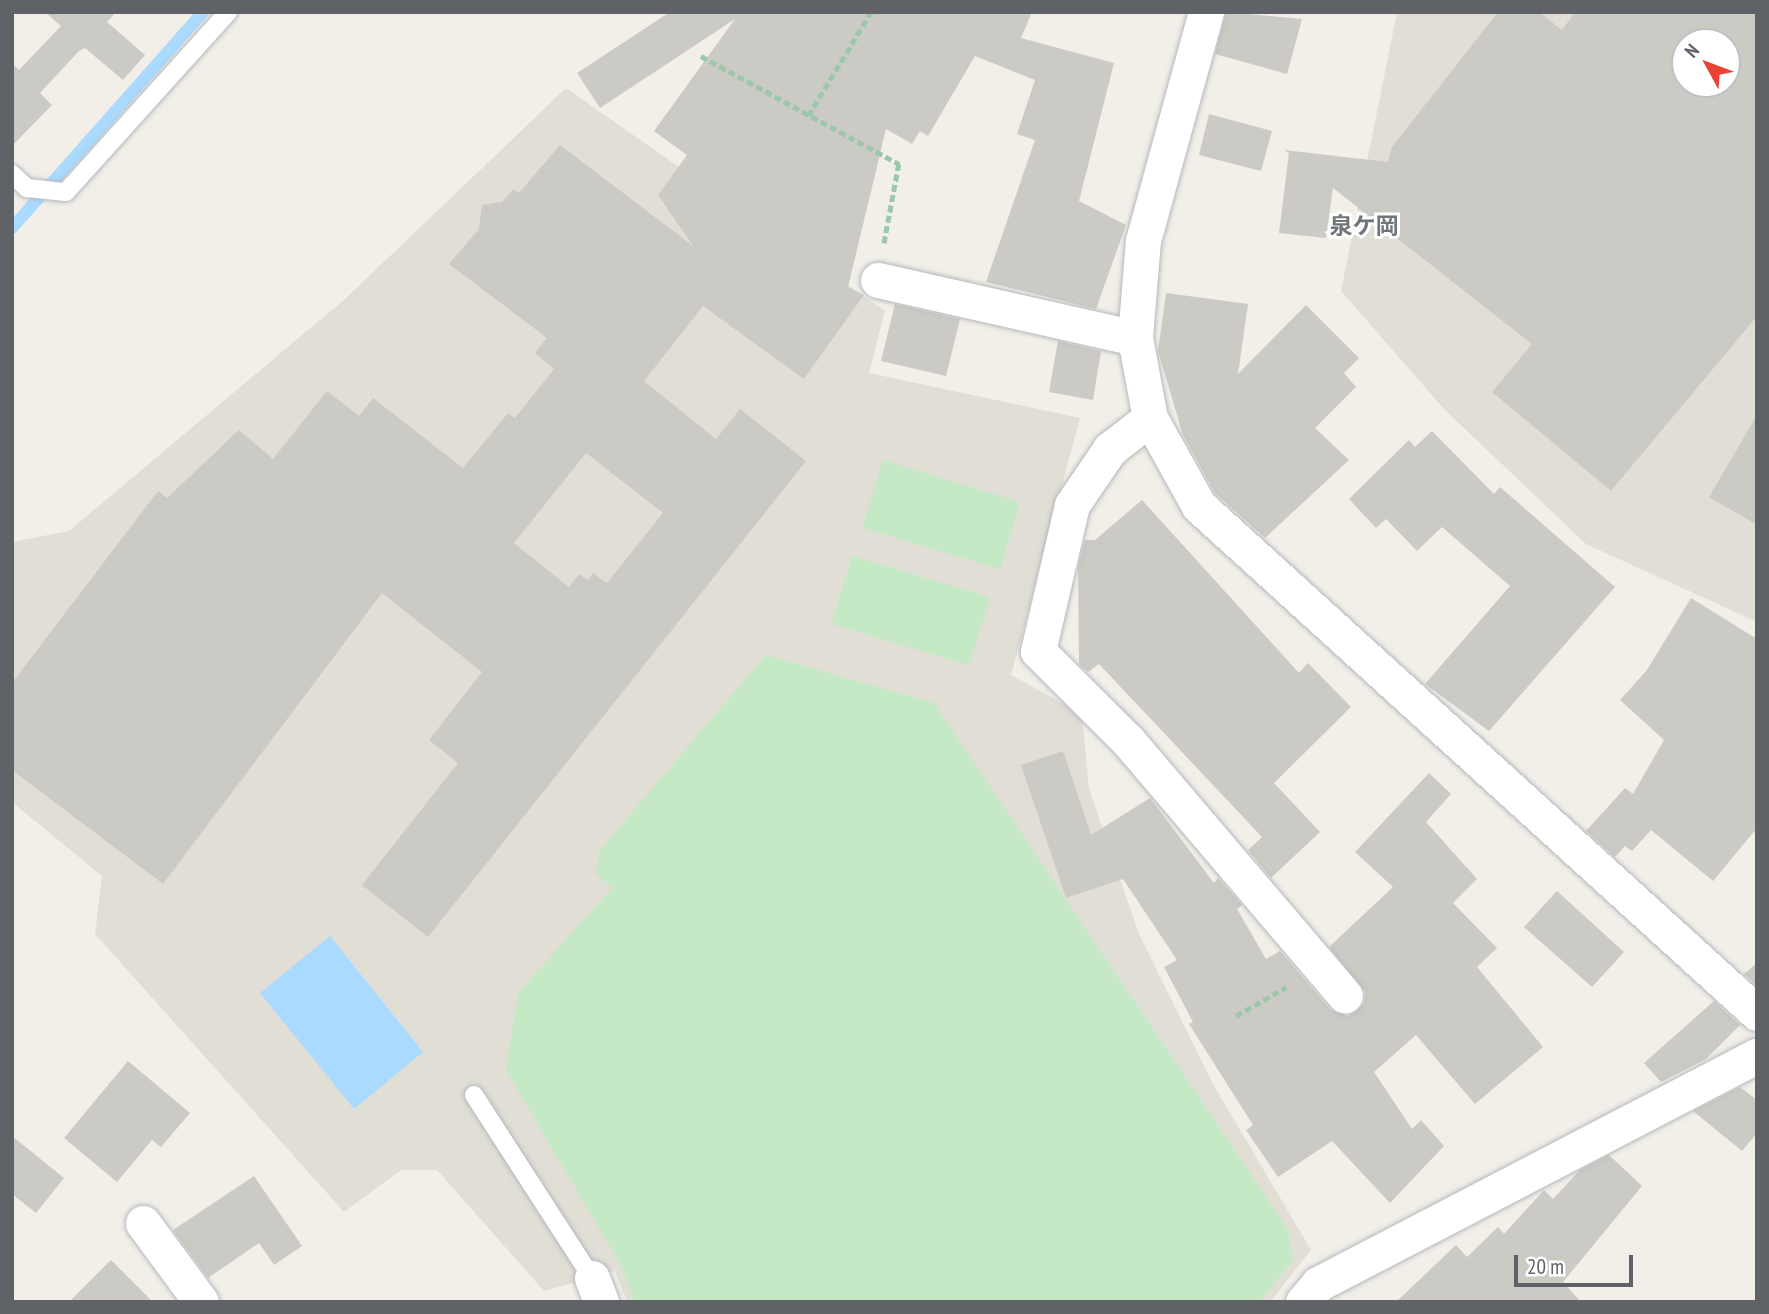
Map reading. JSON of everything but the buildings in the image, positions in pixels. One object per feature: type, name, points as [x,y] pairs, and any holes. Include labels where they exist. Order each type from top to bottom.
[{"type":"street","points":[[1206,12],[1143,240],[1135,338],[1150,418],[1199,506],[1757,1013]]},
{"type":"street","points":[[878,280],[1135,338]]},
{"type":"street","points":[[1150,418],[1110,450],[1072,505],[1038,652],[1129,742],[1345,996]]},
{"type":"street","points":[[1303,1302],[1318,1283],[1757,1055]]},
{"type":"street","points":[[143,1223],[201,1302]]},
{"type":"lane","points":[[12,174],[27,188],[66,191],[228,12]]},
{"type":"lane","points":[[474,1095],[597,1290]]},
{"type":"path","points":[[808,116],[871,12]]},
{"type":"path","points":[[701,56],[899,164],[878,280]]},
{"type":"path","points":[[1236,1016],[1320,967]]},
{"type":"shaded area","points":[[1397,12],[1757,12],[1757,622],[1586,544],[1444,409],[1341,291]]},
{"type":"shaded area","points":[[566,88],[885,311],[869,373],[1080,418],[1011,675],[1082,714],[1089,789],[1139,934],[1214,1086],[1311,1250],[1270,1302],[627,1302],[615,1271],[544,1291],[437,1170],[401,1170],[344,1212],[95,934],[102,876],[12,802],[12,542],[69,531],[345,299]]},
{"type":"green space","points":[[883,460],[1020,502],[1000,569],[862,528]]},
{"type":"green space","points":[[852,556],[990,597],[969,665],[832,624]]},
{"type":"green space","points":[[766,655],[934,703],[1288,1230],[1292,1261],[1259,1302],[634,1302],[623,1269],[506,1070],[518,993],[612,888],[595,873],[601,849]]},
{"type":"water","points":[[330,936],[423,1052],[354,1109],[260,993]]},
{"type":"waterway","points":[[12,228],[203,12]]},
{"type":"district","name":"泉ケ岡","points":[[1364,226]]}]
